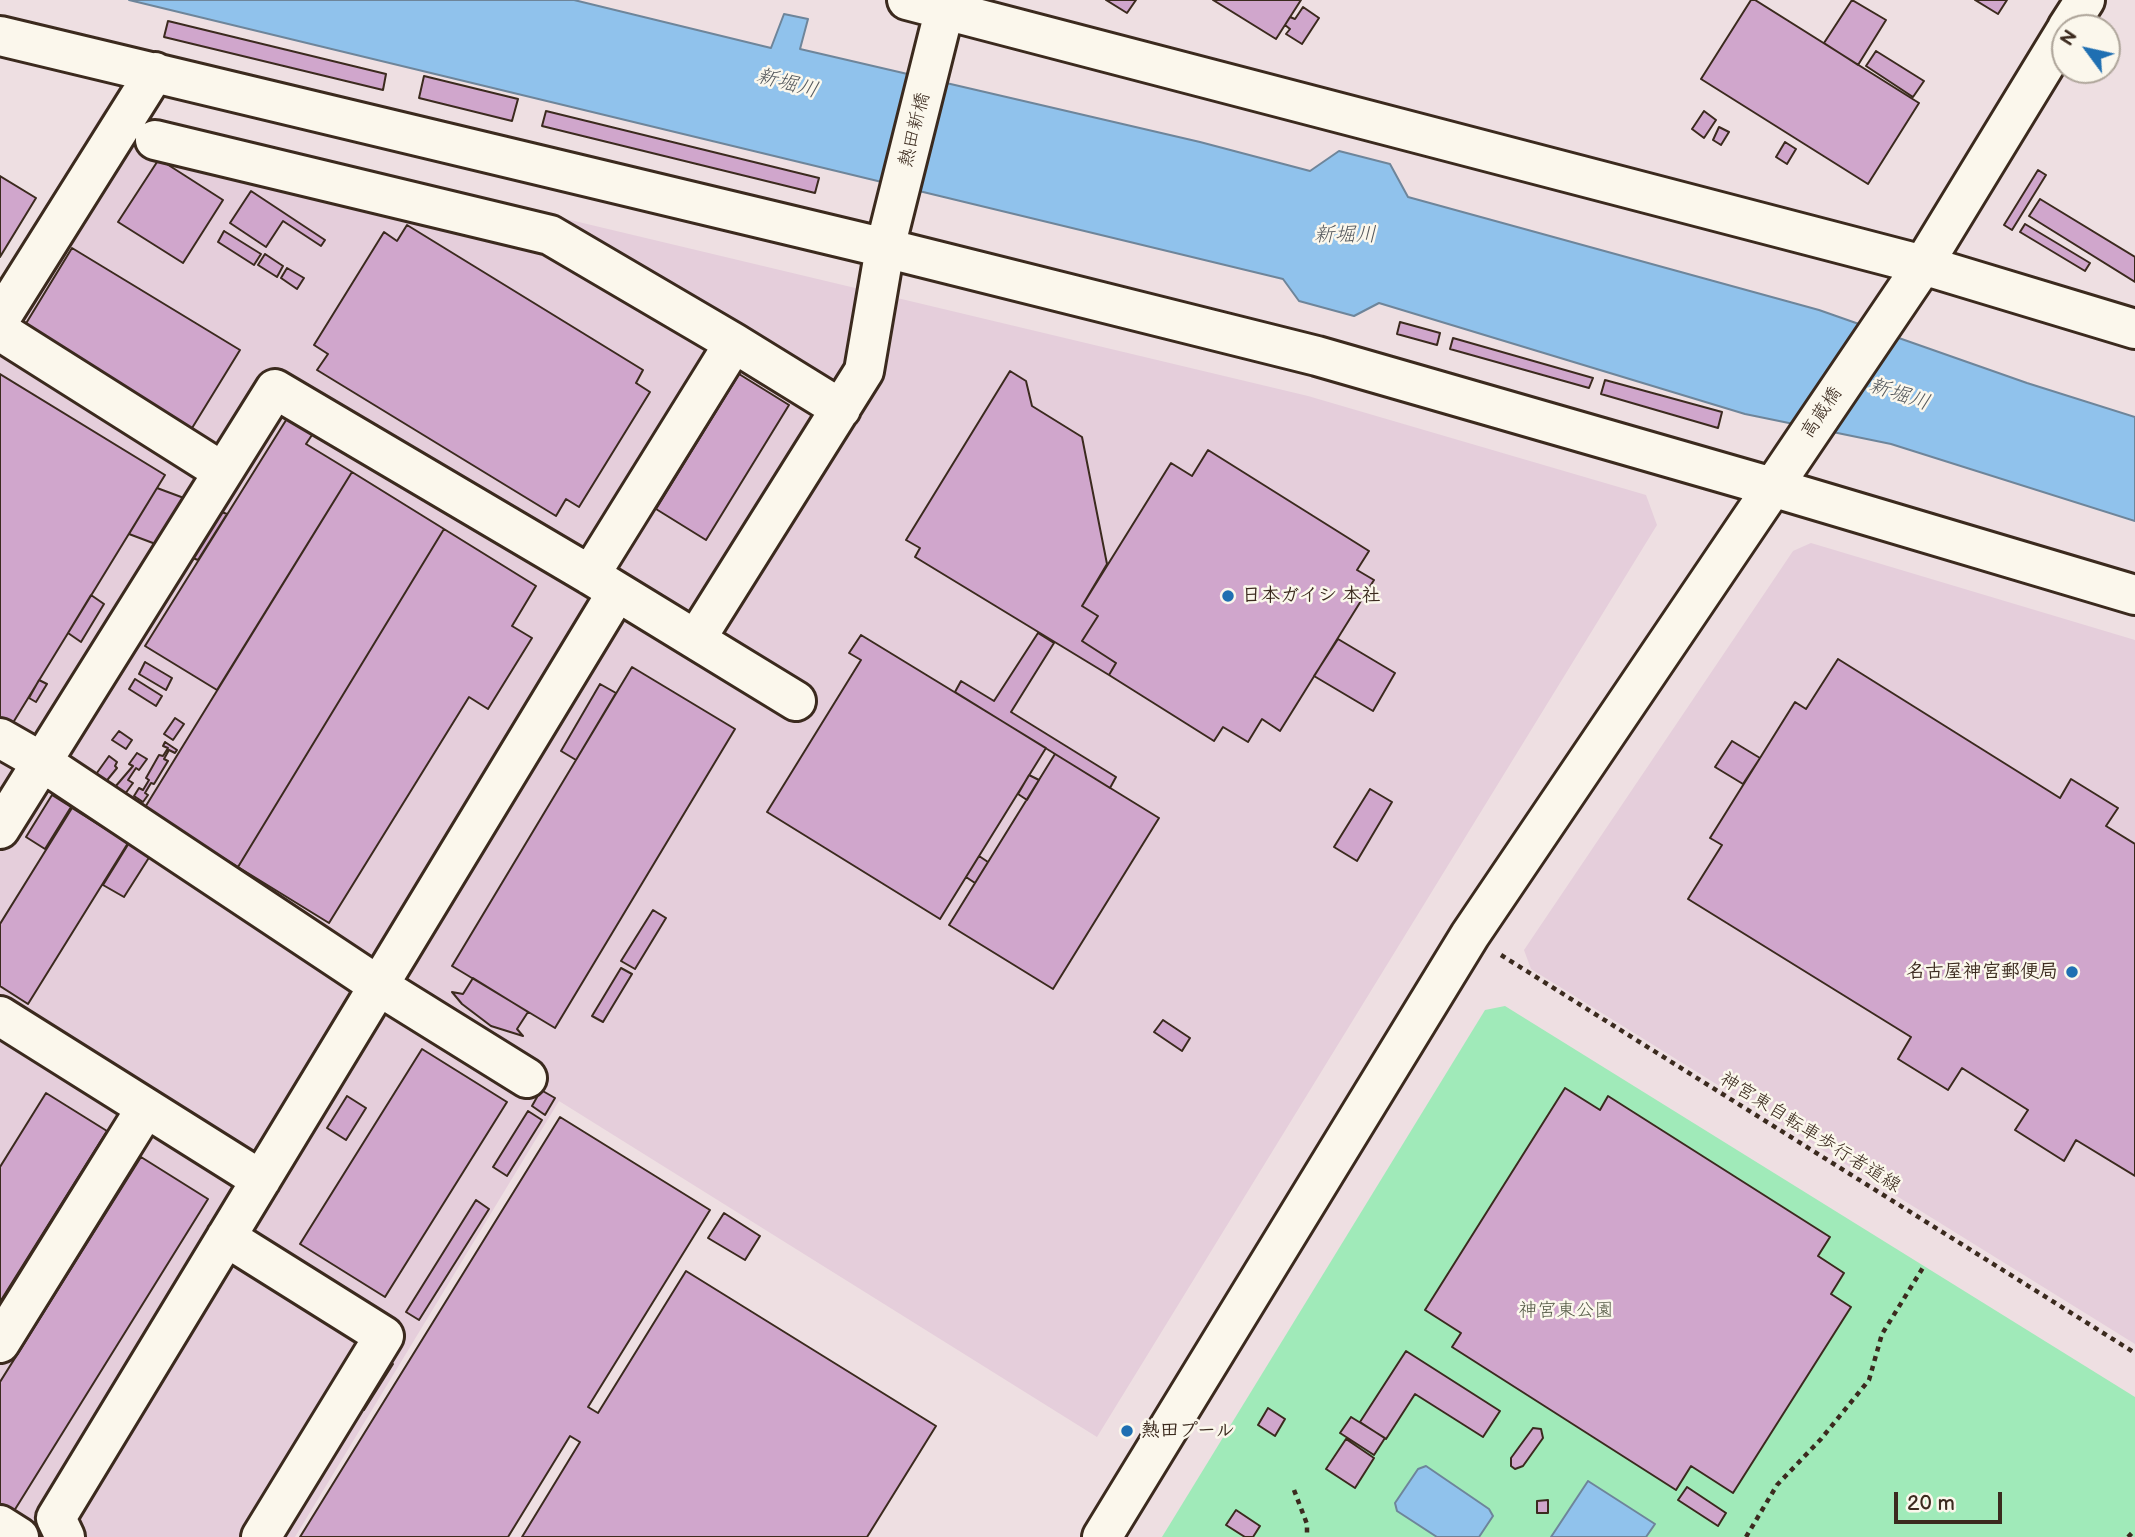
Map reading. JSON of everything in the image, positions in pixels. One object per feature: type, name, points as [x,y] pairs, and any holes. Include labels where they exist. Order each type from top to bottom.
[{"type":"street","points":[[907,0],[947,5],[1923,265],[2135,329]]},
{"type":"street","name":"熱田新橋","points":[[696,639],[864,371],[889,231],[947,5]]},
{"type":"street","points":[[0,36],[889,231],[1317,356],[1782,472],[2135,595]]},
{"type":"street","name":"高蔵橋","points":[[1102,1537],[1470,935],[1923,265],[2051,55]]},
{"type":"street","points":[[0,319],[155,72]]},
{"type":"street","points":[[155,140],[550,235],[734,343],[841,410]]},
{"type":"street","points":[[0,331],[223,472]]},
{"type":"street","points":[[65,1537],[57,1518],[379,986],[604,584],[734,343]]},
{"type":"street","points":[[0,829],[275,389],[796,701]]},
{"type":"street","points":[[0,738],[42,762],[379,986],[527,1078]]},
{"type":"street","points":[[0,1016],[261,1180]]},
{"type":"street","points":[[0,1343],[146,1108]]},
{"type":"street","points":[[226,1237],[384,1336],[261,1537]]},
{"type":"street","points":[[0,1525],[19,1537]]},
{"type":"path","name":"神宮東自転車歩行者道線","points":[[1470,935],[2135,1353]]},
{"type":"path","points":[[1746,1537],[1777,1485],[1821,1439],[1869,1380],[1882,1334],[1924,1266]]},
{"type":"path","points":[[1294,1490],[1307,1524],[1307,1537]]},
{"type":"path","points":[[2128,1537],[2135,1530]]},
{"type":"shaded area","points":[[105,109],[1308,396],[1646,495],[1657,525],[1097,1437],[559,1101],[295,1537],[0,1537],[0,280]]},
{"type":"shaded area","points":[[1811,543],[2135,640],[2135,1344],[1531,969],[1524,950],[1793,551]]},
{"type":"green space","name":"神宮東公園","points":[[1505,1006],[2135,1397],[2135,1537],[1162,1537],[1485,1010]]},
{"type":"water","name":"新堀川","points":[[129,0],[574,0],[771,48],[784,14],[808,19],[800,49],[1200,142],[1310,171],[1339,151],[1390,164],[1408,197],[1819,310],[2027,383],[2135,417],[2135,521],[1891,444],[1745,414],[1379,303],[1354,316],[1299,301],[1283,279]]},
{"type":"water","points":[[1426,1466],[1489,1509],[1493,1516],[1479,1537],[1437,1537],[1397,1511],[1395,1503],[1418,1469]]},
{"type":"water","points":[[1588,1481],[1655,1524],[1646,1537],[1551,1537]]},
{"type":"building","points":[[1106,0],[1136,0],[1127,13]]},
{"type":"building","points":[[1213,0],[1301,0],[1276,39]]},
{"type":"building","points":[[1751,0],[1919,103],[1868,184],[1701,79]]},
{"type":"building","points":[[1852,0],[1886,20],[1858,65],[1824,43]]},
{"type":"building","points":[[1975,0],[2007,0],[1998,14]]},
{"type":"building","points":[[1303,7],[1319,18],[1302,44],[1286,34],[1290,29],[1285,25],[1290,17],[1295,19]]},
{"type":"building","points":[[168,21],[386,74],[383,90],[164,37]]},
{"type":"building","points":[[1876,51],[1924,81],[1913,97],[1866,66]]},
{"type":"building","points":[[424,76],[518,99],[512,121],[419,98]]},
{"type":"building","points":[[546,111],[819,178],[815,193],[542,126]]},
{"type":"building","points":[[1704,111],[1716,120],[1704,138],[1692,129]]},
{"type":"building","points":[[1719,127],[1729,132],[1721,145],[1713,140]]},
{"type":"building","points":[[1785,142],[1796,149],[1787,164],[1776,157]]},
{"type":"building","points":[[159,159],[223,200],[183,263],[118,222]]},
{"type":"building","points":[[2038,170],[2046,175],[2012,230],[2004,225]]},
{"type":"building","points":[[0,176],[36,198],[0,257]]},
{"type":"building","points":[[251,191],[325,240],[321,246],[283,221],[266,247],[230,223]]},
{"type":"building","points":[[2040,199],[2135,257],[2135,282],[2029,216]]},
{"type":"building","points":[[2025,224],[2090,263],[2085,271],[2020,232]]},
{"type":"building","points":[[407,225],[643,370],[636,383],[650,392],[579,507],[566,499],[556,516],[317,370],[328,354],[314,345],[384,232],[397,241]]},
{"type":"building","points":[[224,231],[261,254],[254,265],[218,242]]},
{"type":"building","points":[[72,248],[240,350],[189,433],[22,330]]},
{"type":"building","points":[[265,254],[283,266],[277,277],[258,265]]},
{"type":"building","points":[[287,268],[304,278],[297,289],[281,278]]},
{"type":"building","points":[[1400,322],[1440,333],[1437,345],[1397,334]]},
{"type":"building","points":[[1453,338],[1593,378],[1589,388],[1450,349]]},
{"type":"building","points":[[1010,371],[1026,381],[1032,406],[1082,437],[1107,564],[1082,606],[1098,616],[1082,641],[1116,663],[1109,675],[915,557],[920,548],[906,540]]},
{"type":"building","points":[[0,374],[165,475],[11,726],[0,719]]},
{"type":"building","points":[[739,374],[789,405],[706,540],[656,509]]},
{"type":"building","points":[[1605,380],[1722,412],[1718,428],[1601,394]]},
{"type":"building","points":[[288,417],[314,432],[306,444],[352,472],[217,690],[145,646]]},
{"type":"building","points":[[1208,450],[1369,551],[1357,570],[1374,580],[1280,731],[1262,719],[1248,742],[1223,727],[1214,741],[1109,675],[1116,663],[1082,641],[1098,616],[1082,606],[1171,463],[1192,476]]},
{"type":"building","points":[[352,472],[444,529],[238,867],[144,809]]},
{"type":"building","points":[[157,488],[227,514],[198,560],[129,534]]},
{"type":"building","points":[[444,529],[536,586],[512,626],[532,638],[488,709],[469,697],[329,923],[238,867]]},
{"type":"building","points":[[91,595],[104,604],[81,642],[68,633]]},
{"type":"building","points":[[1038,633],[1054,643],[1011,712],[1116,777],[1110,788],[955,692],[961,681],[994,701]]},
{"type":"building","points":[[861,635],[1046,748],[940,919],[767,812],[861,660],[849,653]]},
{"type":"building","points":[[1338,639],[1395,673],[1373,711],[1314,676]]},
{"type":"building","points":[[1838,659],[2060,798],[2071,779],[2118,808],[2106,826],[2135,844],[2135,1176],[2076,1140],[2064,1161],[2015,1130],[2028,1110],[1962,1068],[1948,1090],[1898,1059],[1911,1037],[1688,899],[1722,845],[1710,838],[1795,702],[1806,709]]},
{"type":"building","points":[[145,662],[172,678],[166,690],[139,674]]},
{"type":"building","points":[[632,667],[735,729],[555,1028],[452,966]]},
{"type":"building","points":[[135,679],[162,696],[156,706],[129,689]]},
{"type":"building","points":[[39,680],[47,684],[36,702],[29,698]]},
{"type":"building","points":[[600,684],[616,693],[576,760],[561,751]]},
{"type":"building","points":[[175,718],[184,724],[173,740],[164,734]]},
{"type":"building","points":[[119,731],[132,740],[126,749],[112,740]]},
{"type":"building","points":[[1732,741],[1760,758],[1743,784],[1715,767]]},
{"type":"building","points":[[165,742],[177,750],[175,753],[169,750],[164,759],[168,761],[154,784],[151,783],[143,802],[134,796],[139,788],[143,790],[149,780],[146,778],[159,755],[163,756],[168,748],[163,746]]},
{"type":"building","points":[[137,753],[147,759],[139,770],[136,768],[128,780],[133,783],[125,794],[115,787],[133,766],[129,764]]},
{"type":"building","points":[[1055,754],[1159,818],[1053,989],[949,925]]},
{"type":"building","points":[[109,756],[117,762],[117,768],[104,784],[94,777]]},
{"type":"building","points":[[1029,775],[1039,780],[1027,800],[1018,794]]},
{"type":"building","points":[[1370,789],[1392,802],[1357,861],[1334,847]]},
{"type":"building","points":[[52,795],[71,807],[45,849],[26,837]]},
{"type":"building","points":[[72,808],[128,843],[28,1004],[0,986],[0,924]]},
{"type":"building","points":[[129,843],[150,856],[124,897],[103,885]]},
{"type":"building","points":[[979,856],[988,862],[975,883],[966,877]]},
{"type":"building","points":[[653,910],[666,918],[635,969],[621,961]]},
{"type":"building","points":[[621,968],[632,974],[603,1022],[592,1016]]},
{"type":"building","points":[[473,978],[528,1012],[517,1029],[523,1036],[491,1026],[462,1004],[452,992],[463,994]]},
{"type":"building","points":[[1163,1020],[1190,1038],[1182,1051],[1154,1032]]},
{"type":"building","points":[[422,1049],[507,1102],[385,1297],[300,1244]]},
{"type":"building","points":[[1565,1088],[1600,1110],[1608,1096],[1830,1237],[1818,1256],[1844,1273],[1831,1294],[1851,1307],[1733,1493],[1691,1466],[1676,1490],[1452,1347],[1461,1333],[1425,1310]]},
{"type":"building","points":[[541,1090],[555,1098],[545,1115],[532,1106]]},
{"type":"building","points":[[46,1093],[107,1131],[0,1302],[0,1167]]},
{"type":"building","points":[[347,1096],[366,1108],[346,1140],[327,1128]]},
{"type":"building","points":[[528,1111],[542,1120],[507,1176],[493,1167]]},
{"type":"building","points":[[560,1117],[710,1210],[588,1407],[598,1413],[686,1271],[936,1426],[867,1537],[522,1537],[580,1442],[570,1436],[508,1537],[300,1537]]},
{"type":"building","points":[[141,1157],[208,1199],[14,1511],[0,1503],[0,1382]]},
{"type":"building","points":[[476,1200],[489,1209],[419,1320],[406,1312]]},
{"type":"building","points":[[724,1213],[760,1236],[745,1260],[708,1238]]},
{"type":"building","points":[[1406,1351],[1500,1411],[1483,1437],[1415,1394],[1386,1439],[1360,1422]]},
{"type":"building","points":[[380,1356],[393,1364],[364,1410],[351,1403]]},
{"type":"building","points":[[1268,1408],[1285,1419],[1275,1436],[1258,1425]]},
{"type":"building","points":[[1351,1417],[1385,1438],[1374,1455],[1340,1433]]},
{"type":"building","points":[[1533,1428],[1541,1429],[1543,1438],[1523,1466],[1515,1469],[1511,1466],[1511,1458]]},
{"type":"building","points":[[1346,1439],[1374,1458],[1355,1488],[1326,1469]]},
{"type":"building","points":[[1687,1487],[1726,1513],[1718,1526],[1678,1500]]},
{"type":"building","points":[[1548,1500],[1548,1513],[1537,1513],[1537,1501]]},
{"type":"building","points":[[1236,1510],[1260,1526],[1253,1537],[1245,1537],[1226,1525]]},
{"type":"place","name":"日本ガイシ 本社","points":[[1228,596]]},
{"type":"place","name":"名古屋神宮郵便局","points":[[2072,972]]},
{"type":"place","name":"熱田プール","points":[[1127,1431]]}]
